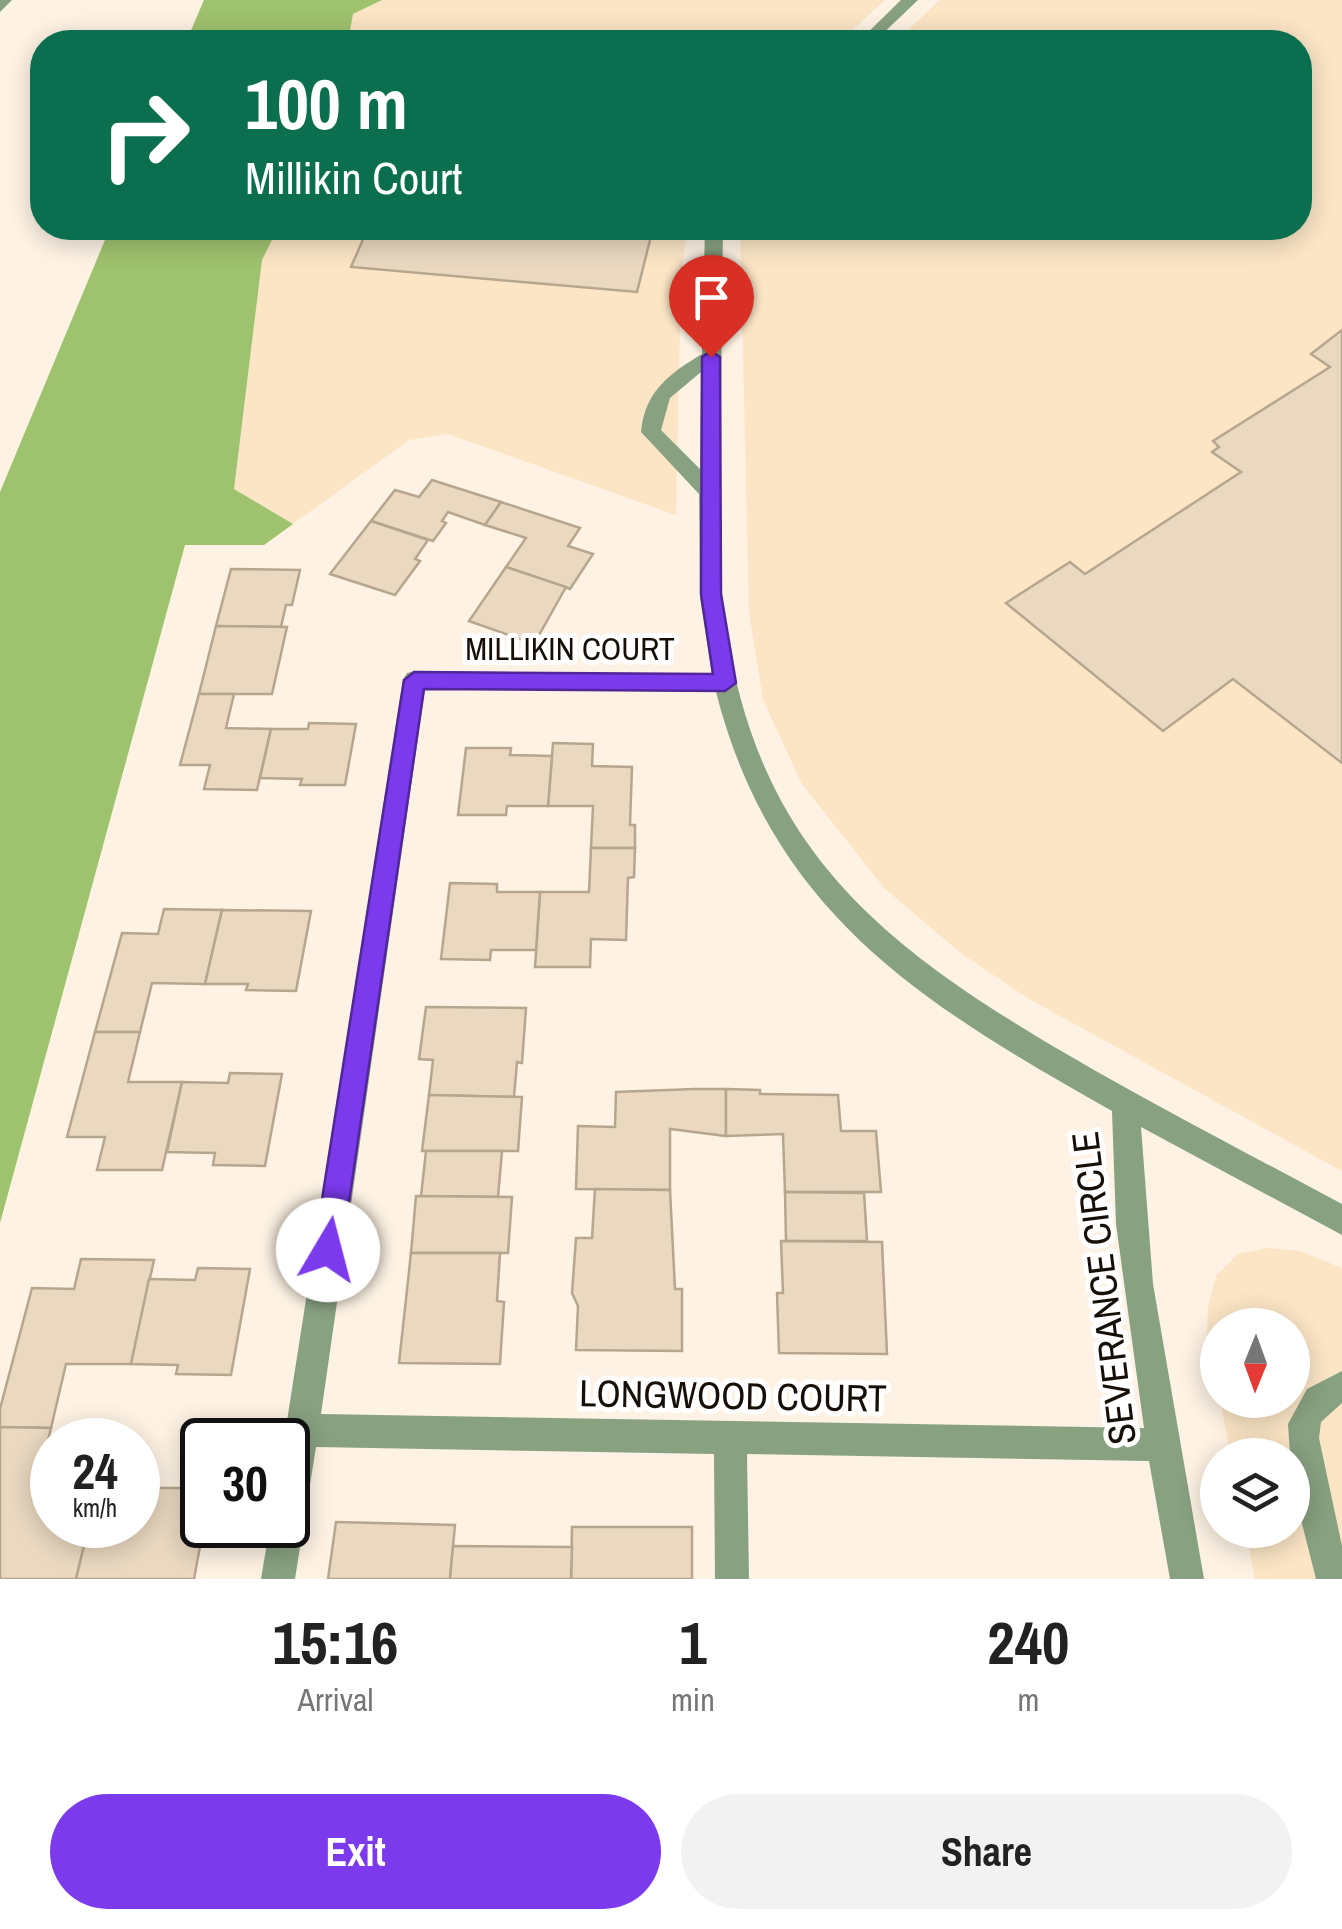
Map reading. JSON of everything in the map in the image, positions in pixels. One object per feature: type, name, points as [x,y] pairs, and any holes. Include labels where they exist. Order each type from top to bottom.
[{"type":"street","points":[[0,7],[4,0]]},
{"type":"street","points":[[878,30],[910,0]]},
{"type":"street","name":"SEVERANCE CIRCLE","points":[[714,240],[711,594],[725,683],[745,743],[796,847],[828,892],[876,940],[940,993],[1126,1106],[1342,1220]]},
{"type":"street","points":[[710,492],[651,432],[652,409],[664,389],[711,357]]},
{"type":"street","name":"MILLIKIN COURT","points":[[304,1418],[414,680],[725,683]]},
{"type":"street","name":"SEVERANCE CIRCLE","points":[[1126,1106],[1129,1210],[1186,1579]]},
{"type":"street","points":[[1333,1579],[1304,1447],[1304,1423],[1316,1401],[1330,1390],[1342,1387]]},
{"type":"street","name":"LONGWOOD COURT","points":[[310,1430],[1164,1444]]},
{"type":"street","points":[[730,1435],[732,1579]]},
{"type":"street","points":[[278,1579],[283,1548]]},
{"type":"shaded area","points":[[382,0],[885,0],[852,30],[350,30],[353,14]]},
{"type":"shaded area","points":[[940,0],[1342,0],[1342,1171],[1029,999],[962,954],[884,888],[802,784],[763,700],[749,612],[740,240],[1312,240],[1312,30],[908,30]]},
{"type":"shaded area","points":[[272,240],[685,240],[681,275],[676,515],[448,434],[409,440],[293,524],[234,489],[262,260]]},
{"type":"shaded area","points":[[1268,1248],[1300,1251],[1342,1268],[1342,1579],[1255,1579],[1249,1548],[1310,1548],[1310,1438],[1228,1438],[1224,1418],[1310,1418],[1310,1308],[1208,1308],[1216,1276],[1238,1254]]},
{"type":"green space","points":[[204,0],[382,0],[353,14],[350,30],[191,30]]},
{"type":"green space","points":[[105,240],[272,240],[262,260],[234,489],[293,524],[264,545],[185,545],[0,1223],[0,492]]},
{"type":"building","points":[[363,240],[650,240],[637,292],[351,267]]},
{"type":"building","points":[[1342,330],[1342,763],[1233,679],[1163,731],[1006,603],[1070,562],[1085,574],[1241,472],[1212,452],[1219,447],[1213,441],[1330,367],[1311,354]]},
{"type":"building","points":[[432,480],[501,502],[485,525],[448,512],[442,521],[446,523],[433,541],[371,521],[395,490],[419,497]]},
{"type":"building","points":[[501,502],[580,528],[568,546],[593,554],[570,589],[506,567],[526,538],[485,525]]},
{"type":"building","points":[[371,521],[428,540],[415,559],[420,561],[395,595],[330,574]]},
{"type":"building","points":[[506,567],[566,587],[534,644],[469,621]]},
{"type":"building","points":[[231,569],[300,570],[292,605],[286,605],[281,627],[216,626]]},
{"type":"building","points":[[216,626],[287,627],[272,694],[199,694]]},
{"type":"building","points":[[199,694],[234,694],[226,728],[271,729],[257,790],[204,789],[210,765],[180,765]]},
{"type":"building","points":[[309,723],[356,724],[345,785],[300,785],[302,779],[260,778],[271,729],[308,729]]},
{"type":"building","points":[[553,743],[593,744],[592,766],[632,767],[630,825],[635,825],[635,848],[591,848],[593,806],[548,806]]},
{"type":"building","points":[[466,748],[511,748],[510,755],[552,756],[548,806],[507,806],[506,815],[458,815]]},
{"type":"building","points":[[591,848],[635,848],[634,877],[628,878],[626,940],[591,939],[590,967],[535,967],[540,892],[589,892]]},
{"type":"building","points":[[450,883],[497,884],[497,892],[540,892],[536,950],[491,950],[490,960],[441,959]]},
{"type":"building","points":[[164,909],[222,910],[205,984],[152,983],[140,1032],[95,1032],[122,933],[158,934]]},
{"type":"building","points":[[222,910],[311,911],[296,991],[246,990],[248,984],[205,984]]},
{"type":"building","points":[[426,1007],[526,1008],[522,1063],[517,1062],[514,1097],[429,1095],[433,1060],[419,1059]]},
{"type":"building","points":[[95,1032],[140,1032],[128,1082],[182,1082],[162,1170],[97,1170],[105,1137],[67,1137]]},
{"type":"building","points":[[230,1073],[282,1074],[265,1166],[213,1165],[215,1153],[167,1152],[182,1082],[228,1083]]},
{"type":"building","points":[[726,1089],[726,1136],[670,1129],[670,1190],[576,1189],[578,1126],[615,1127],[616,1092]]},
{"type":"building","points":[[726,1089],[760,1090],[760,1094],[838,1095],[841,1131],[876,1131],[881,1192],[785,1192],[783,1134],[726,1136]]},
{"type":"building","points":[[429,1095],[522,1097],[518,1151],[422,1151]]},
{"type":"building","points":[[426,1151],[502,1151],[498,1197],[421,1196]]},
{"type":"building","points":[[595,1189],[670,1190],[675,1289],[682,1289],[682,1351],[576,1350],[578,1306],[572,1293],[576,1238],[592,1238]]},
{"type":"building","points":[[785,1192],[864,1193],[867,1241],[786,1241]]},
{"type":"building","points":[[416,1196],[512,1197],[508,1253],[411,1253]]},
{"type":"building","points":[[781,1241],[882,1242],[887,1354],[779,1353],[777,1293],[783,1293]]},
{"type":"building","points":[[411,1253],[500,1253],[497,1301],[504,1302],[500,1364],[399,1363]]},
{"type":"building","points":[[81,1259],[154,1260],[131,1364],[66,1364],[53,1418],[30,1418],[30,1428],[0,1427],[0,1409],[32,1288],[74,1289]]},
{"type":"building","points":[[198,1268],[250,1269],[231,1375],[176,1374],[178,1365],[131,1364],[149,1279],[195,1280]]},
{"type":"building","points":[[0,1427],[30,1428],[30,1548],[83,1548],[76,1579],[0,1579]]},
{"type":"building","points":[[160,1488],[180,1488],[180,1548],[200,1548],[194,1579],[76,1579],[83,1548],[160,1548]]},
{"type":"building","points":[[336,1522],[455,1525],[450,1579],[328,1579]]},
{"type":"building","points":[[572,1527],[692,1527],[692,1579],[571,1579]]},
{"type":"building","points":[[453,1546],[572,1547],[571,1579],[450,1579]]},
{"type":"route","points":[[328,1250],[414,680],[725,683],[711,594],[711,357]]}]
